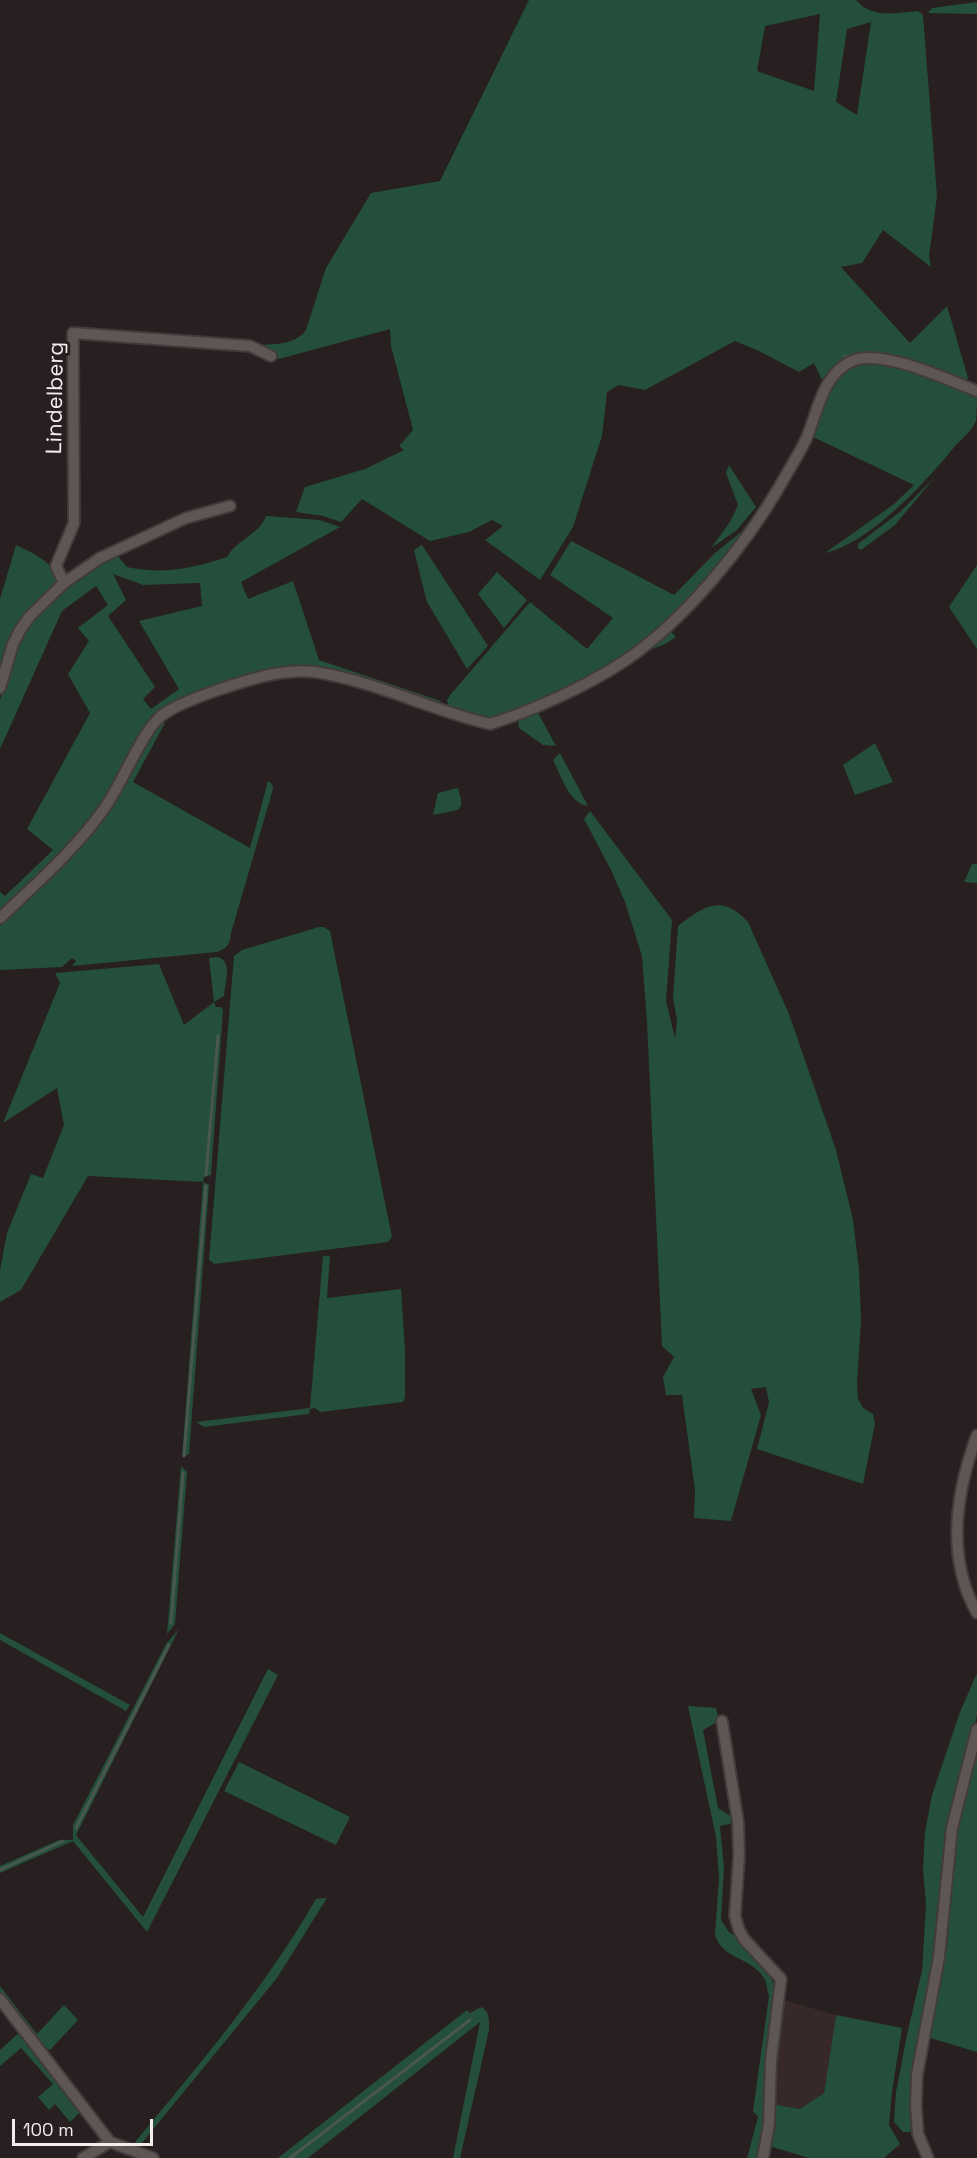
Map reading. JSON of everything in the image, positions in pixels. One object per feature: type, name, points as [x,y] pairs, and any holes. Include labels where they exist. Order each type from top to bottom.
[{"type":"street","name":"Lindelberg","points":[[64,583],[56,566],[74,523],[73,333],[250,346],[271,356]]},
{"type":"street","points":[[0,918],[87,830],[107,805],[149,730],[160,717],[198,697],[278,673],[302,671],[320,672],[344,678],[490,724],[514,716],[585,683],[627,660],[661,632],[689,604],[721,568],[765,510],[806,438],[827,384],[838,369],[854,360],[874,357],[891,360],[977,391]]},
{"type":"street","points":[[0,688],[20,630],[30,616],[64,583],[100,558],[186,518],[230,506]]},
{"type":"street","points":[[977,1435],[963,1480],[957,1532],[958,1561],[964,1587],[977,1613]]},
{"type":"street","points":[[723,1721],[738,1822],[739,1856],[735,1916],[744,1939],[781,1979],[771,2061],[769,2124],[763,2158]]},
{"type":"street","points":[[928,2158],[918,2134],[917,2074],[939,1957],[952,1828],[977,1729]]},
{"type":"street","points":[[0,1999],[110,2142],[153,2158]]},
{"type":"street","points":[[83,2158],[110,2142]]},
{"type":"shaded area","points":[[781,1999],[836,2015],[824,2093],[800,2109],[772,2104]]},
{"type":"green space","points":[[529,0],[856,0],[869,10],[877,12],[918,11],[923,15],[937,196],[929,256],[931,267],[883,230],[862,263],[841,267],[910,343],[947,306],[968,378],[963,382],[853,357],[833,366],[822,380],[814,363],[799,372],[735,341],[645,390],[619,385],[607,392],[602,436],[573,527],[540,580],[485,540],[503,526],[492,520],[469,532],[430,541],[362,499],[341,522],[323,516],[296,512],[305,487],[365,469],[404,450],[399,446],[413,430],[391,346],[390,329],[279,359],[259,345],[291,341],[306,330],[326,268],[371,193],[440,181]],"holes":[[[820,14],[814,91],[757,71],[765,26]],[[871,22],[857,115],[836,102],[847,29]]]},
{"type":"green space","points":[[977,2],[977,14],[928,13],[932,8]]},
{"type":"green space","points":[[855,362],[891,362],[977,394],[976,421],[929,476],[896,509],[860,537],[825,553],[894,504],[914,485],[811,436],[830,385]]},
{"type":"green space","points":[[729,465],[756,507],[737,530],[711,548],[730,522],[738,505],[726,473]]},
{"type":"green space","points":[[935,477],[895,525],[861,550],[858,548],[858,544],[901,511]]},
{"type":"green space","points":[[759,509],[761,511],[739,542],[687,602],[659,629],[624,657],[514,713],[493,720],[449,708],[447,700],[451,694],[530,602],[587,649],[613,618],[550,575],[571,541],[674,595],[715,553],[741,532]]},
{"type":"green space","points":[[266,516],[320,520],[340,527],[241,582],[248,599],[293,581],[319,660],[441,701],[436,704],[303,666],[158,714],[120,779],[85,829],[0,914],[0,892],[5,896],[53,850],[27,829],[90,713],[68,674],[89,641],[78,628],[108,605],[96,586],[62,611],[0,749],[0,700],[16,646],[32,618],[83,573],[117,555],[127,567],[165,570],[190,567],[227,557],[263,522]],"holes":[[[113,574],[143,585],[200,583],[202,606],[139,621],[179,689],[151,709],[143,699],[155,687],[108,616],[126,600]]]},
{"type":"green space","points":[[16,545],[47,563],[55,574],[56,581],[54,587],[39,603],[0,678],[0,599]]},
{"type":"green space","points":[[422,545],[488,646],[467,669],[427,602],[414,550]]},
{"type":"green space","points":[[977,565],[977,649],[949,607]]},
{"type":"green space","points":[[497,572],[527,600],[504,628],[478,594]]},
{"type":"green space","points":[[669,629],[676,637],[642,653]]},
{"type":"green space","points":[[536,709],[556,746],[543,745],[519,728],[521,718]]},
{"type":"green space","points":[[159,723],[165,723],[133,782],[250,848],[268,781],[272,784],[273,789],[227,946],[217,952],[72,966],[76,961],[72,958],[62,967],[0,970],[0,921],[60,864]]},
{"type":"green space","points":[[875,743],[893,782],[855,795],[843,765]]},
{"type":"green space","points":[[560,753],[588,806],[576,800],[566,788],[553,760]]},
{"type":"green space","points":[[458,788],[460,808],[433,815],[438,793]]},
{"type":"green space","points":[[590,811],[672,920],[666,1001],[675,1038],[677,1020],[673,998],[678,926],[696,913],[713,906],[722,905],[730,908],[748,922],[789,1014],[836,1150],[853,1220],[859,1269],[861,1320],[858,1399],[863,1408],[873,1414],[875,1423],[863,1484],[757,1449],[769,1402],[766,1387],[751,1389],[761,1415],[731,1521],[694,1518],[695,1490],[682,1395],[666,1395],[663,1377],[674,1357],[662,1346],[642,956],[625,902],[584,819]]},
{"type":"green space","points":[[972,864],[977,864],[977,883],[964,882]]},
{"type":"green space","points":[[319,927],[330,931],[392,1237],[388,1242],[214,1264],[209,1260],[234,956],[242,950]]},
{"type":"green space","points":[[218,957],[223,960],[227,968],[224,996],[214,1002],[209,958]]},
{"type":"green space","points":[[159,964],[184,1025],[214,1002],[216,1007],[221,1007],[223,1010],[211,1175],[204,1177],[203,1182],[88,1176],[21,1290],[0,1302],[0,1270],[7,1233],[31,1174],[43,1178],[64,1125],[57,1088],[3,1123],[60,983],[55,973]]},
{"type":"green space","points":[[203,1182],[209,1185],[189,1454],[182,1457]]},
{"type":"green space","points":[[323,1256],[330,1256],[327,1298],[401,1289],[405,1349],[405,1397],[403,1402],[320,1412],[315,1408],[310,1409],[309,1414],[204,1427],[196,1422],[310,1408]]},
{"type":"green space","points":[[181,1466],[187,1472],[175,1624],[167,1634]]},
{"type":"green space","points":[[179,1629],[76,1835],[143,1917],[268,1669],[278,1675],[147,1932],[73,1841],[0,1873],[0,1866],[59,1840],[73,1840],[73,1825],[166,1644]]},
{"type":"green space","points":[[0,1633],[130,1705],[126,1711],[0,1640]]},
{"type":"green space","points":[[977,1673],[977,1716],[948,1829],[935,1957],[910,2099],[914,2129],[910,2132],[903,2132],[894,2122],[896,2092],[922,1971],[926,1905],[923,1869],[925,1832],[932,1795],[960,1712]]},
{"type":"green space","points":[[688,1706],[716,1708],[719,1721],[703,1730],[718,1808],[732,1817],[733,1823],[720,1826],[724,1868],[721,1920],[729,1932],[741,1939],[768,1972],[775,1987],[766,2125],[760,2158],[747,2158],[758,2117],[753,2111],[769,1996],[765,1980],[758,1971],[724,1949],[715,1935],[719,1879],[716,1837]]},
{"type":"green space","points":[[977,1748],[977,2052],[927,2037],[959,1819]]},
{"type":"green space","points":[[239,1762],[350,1817],[336,1845],[224,1791]]},
{"type":"green space","points":[[327,1898],[277,1978],[137,2149],[135,2142],[253,1994],[316,1899]]},
{"type":"green space","points":[[0,1986],[37,2034],[64,2005],[78,2020],[50,2050],[39,2045],[0,1994]]},
{"type":"green space","points":[[481,2007],[487,2014],[489,2030],[460,2158],[453,2158],[480,2022],[308,2158],[278,2158],[467,2010],[470,2013]]},
{"type":"green space","points":[[836,2015],[902,2028],[889,2125],[900,2144],[884,2158],[809,2158],[769,2146],[772,2104],[800,2109],[824,2093]]},
{"type":"green space","points":[[21,2031],[82,2110],[70,2122],[55,2104],[49,2110],[38,2097],[53,2084],[21,2048],[0,2066],[0,2050]]},
{"type":"waterway","points":[[844,357],[868,352],[881,354]]},
{"type":"waterway","points":[[206,1175],[218,1036]]},
{"type":"waterway","points":[[184,1456],[206,1186]]},
{"type":"waterway","points":[[171,1623],[183,1473]]},
{"type":"waterway","points":[[76,1828],[169,1645]]},
{"type":"waterway","points":[[0,1870],[63,1841]]},
{"type":"waterway","points":[[290,2158],[470,2020]]}]
